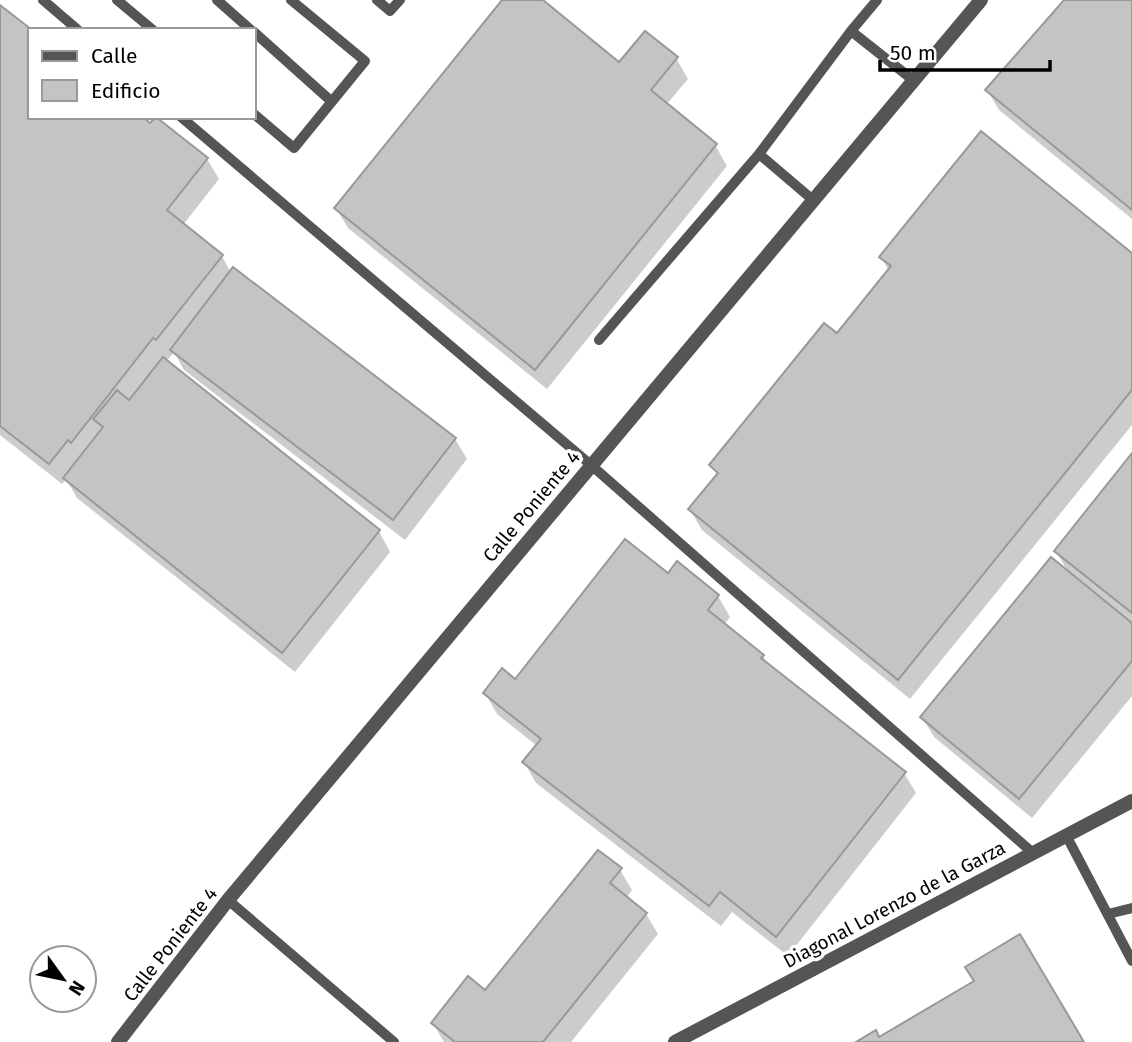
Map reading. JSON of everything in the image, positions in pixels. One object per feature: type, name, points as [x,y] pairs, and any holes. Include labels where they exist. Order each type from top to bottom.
[{"type":"street","name":"Calle Poniente 4","points":[[118,1042],[228,900],[981,0]]},
{"type":"street","name":"Diagonal Lorenzo de la Garza","points":[[675,1042],[1132,801]]},
{"type":"lane","points":[[43,0],[76,28]]},
{"type":"lane","points":[[117,0],[151,28]]},
{"type":"lane","points":[[217,0],[249,28]]},
{"type":"lane","points":[[256,116],[294,148],[365,61],[291,0]]},
{"type":"lane","points":[[377,0],[390,11],[400,0]]},
{"type":"lane","points":[[599,340],[759,154],[877,0]]},
{"type":"lane","points":[[851,31],[914,80]]},
{"type":"lane","points":[[256,35],[331,101]]},
{"type":"lane","points":[[183,119],[591,465],[1033,853]]},
{"type":"lane","points":[[759,154],[813,200]]},
{"type":"lane","points":[[1066,835],[1132,961]]},
{"type":"lane","points":[[228,900],[394,1042]]},
{"type":"lane","points":[[1108,914],[1132,908]]},
{"type":"building","points":[[502,0],[543,0],[619,62],[645,31],[678,57],[651,90],[717,144],[535,370],[334,208]]},
{"type":"building","points":[[1064,0],[1132,0],[1132,210],[985,90]]},
{"type":"building","points":[[0,5],[29,28],[28,119],[145,119],[150,123],[159,119],[208,158],[167,210],[223,255],[156,340],[153,338],[71,443],[68,440],[49,464],[0,426]]},
{"type":"building","points":[[981,131],[1132,253],[1132,390],[898,680],[688,509],[718,473],[709,465],[824,323],[837,333],[891,266],[879,257]]},
{"type":"building","points":[[233,267],[456,438],[393,520],[170,350]]},
{"type":"building","points":[[163,357],[380,530],[282,653],[63,478],[103,427],[93,419],[117,390],[129,400]]},
{"type":"building","points":[[1132,453],[1132,613],[1054,551]]},
{"type":"building","points":[[625,539],[668,573],[677,561],[719,595],[708,610],[764,655],[761,658],[906,772],[776,937],[720,892],[709,906],[522,762],[541,739],[483,693],[502,668],[515,679]]},
{"type":"building","points":[[1051,557],[1132,623],[1132,661],[1019,799],[920,717]]},
{"type":"building","points":[[598,850],[622,868],[610,883],[647,913],[543,1042],[455,1042],[431,1023],[468,976],[485,990]]},
{"type":"building","points":[[1020,934],[1084,1042],[856,1042],[876,1030],[879,1037],[974,981],[965,967]]}]
